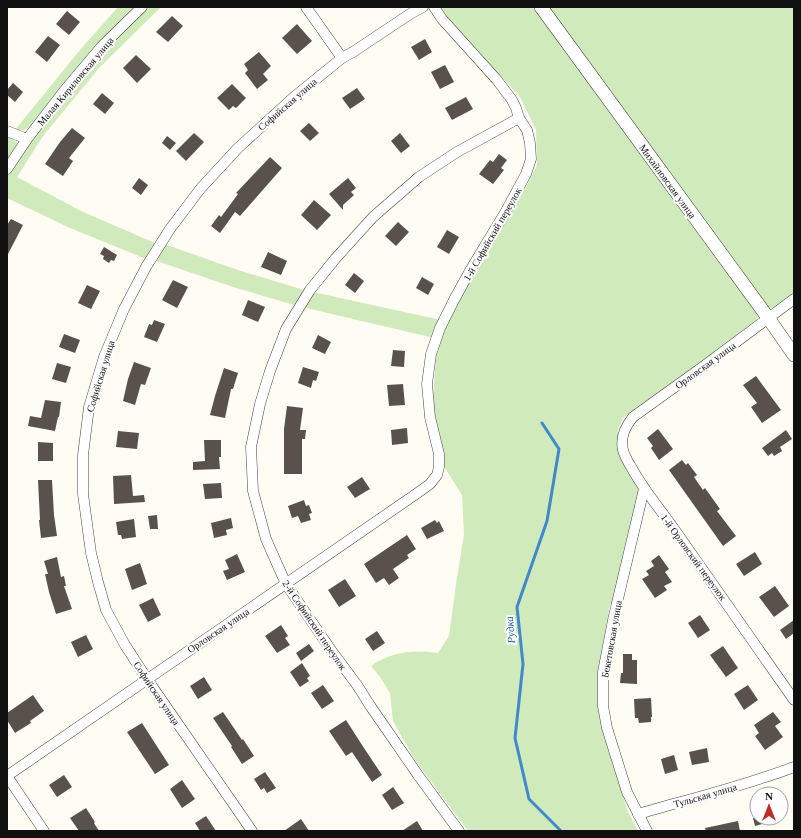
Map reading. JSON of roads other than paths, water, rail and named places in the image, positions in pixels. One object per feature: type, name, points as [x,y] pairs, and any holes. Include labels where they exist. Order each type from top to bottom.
[{"type":"street","name":"Малая Кириловская улица","points":[[7,168],[27,138],[64,91],[102,46],[142,7]]},
{"type":"street","points":[[306,7],[342,58]]},
{"type":"street","name":"Софийская улица","points":[[252,831],[125,646],[106,610],[91,553],[83,494],[83,455],[89,407],[104,357],[124,308],[146,267],[170,229],[201,188],[244,143],[294,96],[342,58],[423,7]]},
{"type":"street","name":"1-й Софийский переулок","points":[[430,484],[437,475],[439,467],[439,454],[430,417],[427,384],[431,354],[440,328],[454,300],[506,211],[526,174],[531,159],[527,130],[518,118],[516,108],[512,100],[497,80],[442,19],[434,7]]},
{"type":"street","name":"Михайловская улица","points":[[541,7],[794,355]]},
{"type":"street","name":"2-й Софийский переулок","points":[[459,831],[286,584],[266,539],[253,491],[251,446],[260,404],[270,371],[286,329],[310,290],[320,277],[373,217],[419,177],[457,152],[518,118]]},
{"type":"street","points":[[7,131],[27,138]]},
{"type":"street","name":"Орловская улица","points":[[641,410],[794,300]]},
{"type":"street","name":"1-й Орловский переулок","points":[[641,410],[627,424],[623,432],[623,450],[627,460],[644,489],[794,700]]},
{"type":"street","name":"Орловская улица","points":[[7,776],[430,484]]},
{"type":"street","name":"Бекетовская улица","points":[[644,489],[613,620],[604,672],[603,706],[607,728],[627,792],[647,831]]},
{"type":"street","name":"Тульская улица","points":[[638,814],[779,773],[794,767]]},
{"type":"street","points":[[7,776],[44,831]]},
{"type":"waterway","name":"Рудка","points":[[542,423],[559,449],[547,521],[517,607],[523,664],[515,738],[529,799],[561,831]]}]
